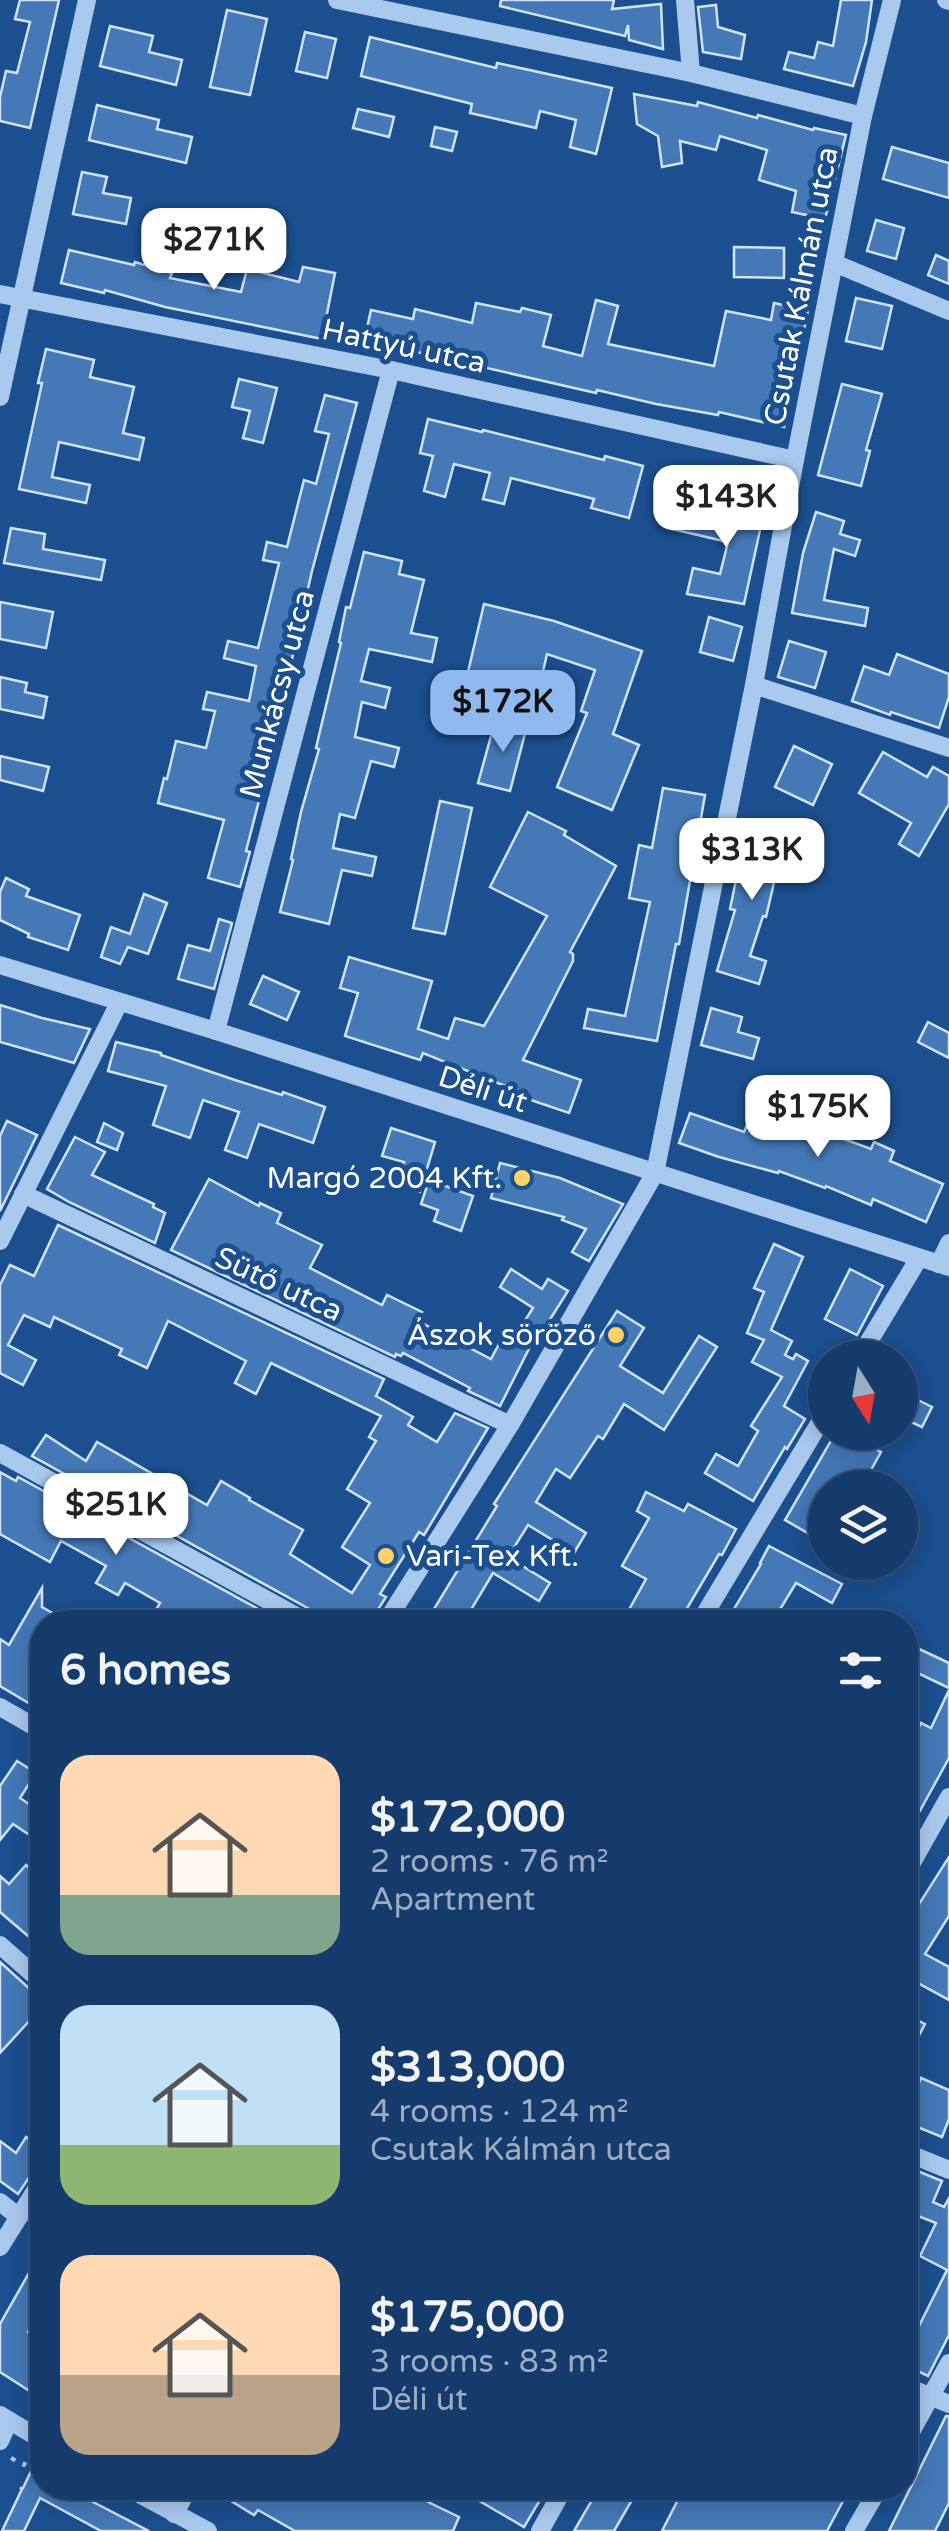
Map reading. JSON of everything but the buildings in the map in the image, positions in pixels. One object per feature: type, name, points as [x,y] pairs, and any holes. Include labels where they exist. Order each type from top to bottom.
[{"type":"street","points":[[0,397],[87,0]]},
{"type":"street","points":[[337,0],[690,73],[863,116]]},
{"type":"street","points":[[685,0],[690,73]]},
{"type":"street","name":"Csutak Kálmán utca","points":[[394,1610],[510,1424],[655,1173],[863,116],[892,0]]},
{"type":"street","points":[[834,263],[949,311]]},
{"type":"street","name":"Hattyú utca","points":[[0,294],[392,370],[795,460]]},
{"type":"street","name":"Munkácsy utca","points":[[216,1031],[392,370]]},
{"type":"street","points":[[754,684],[949,748]]},
{"type":"street","name":"Déli út","points":[[0,965],[944,1265]]},
{"type":"street","points":[[0,1241],[119,1003]]},
{"type":"street","name":"Sütő utca","points":[[24,1194],[510,1424]]},
{"type":"street","points":[[944,1265],[949,1243]]},
{"type":"street","points":[[870,1340],[919,1258]]},
{"type":"street","points":[[707,1610],[808,1442]]},
{"type":"street","points":[[0,1453],[285,1610]]},
{"type":"street","points":[[0,1707],[30,1724]]},
{"type":"street","points":[[918,1852],[949,1797]]},
{"type":"street","points":[[0,1944],[30,1971]]},
{"type":"street","points":[[918,2157],[949,2170]]},
{"type":"street","points":[[0,2248],[30,2199]]},
{"type":"street","points":[[0,2202],[19,2217]]},
{"type":"street","points":[[918,2426],[940,2400],[949,2363]]},
{"type":"street","points":[[0,2441],[5,2418],[30,2433]]},
{"type":"street","points":[[149,2500],[208,2531]]},
{"type":"street","points":[[174,2514],[182,2500]]},
{"type":"street","points":[[540,2531],[557,2500]]},
{"type":"street","points":[[854,2531],[872,2500]]},
{"type":"path","points":[[0,2452],[24,2465],[30,2456]]},
{"type":"place","name":"Margó 2004 Kft.","points":[[522,1178]]},
{"type":"place","name":"Ászok söröző","points":[[616,1335]]},
{"type":"place","name":"Vari-Tex Kft.","points":[[386,1556]]}]
